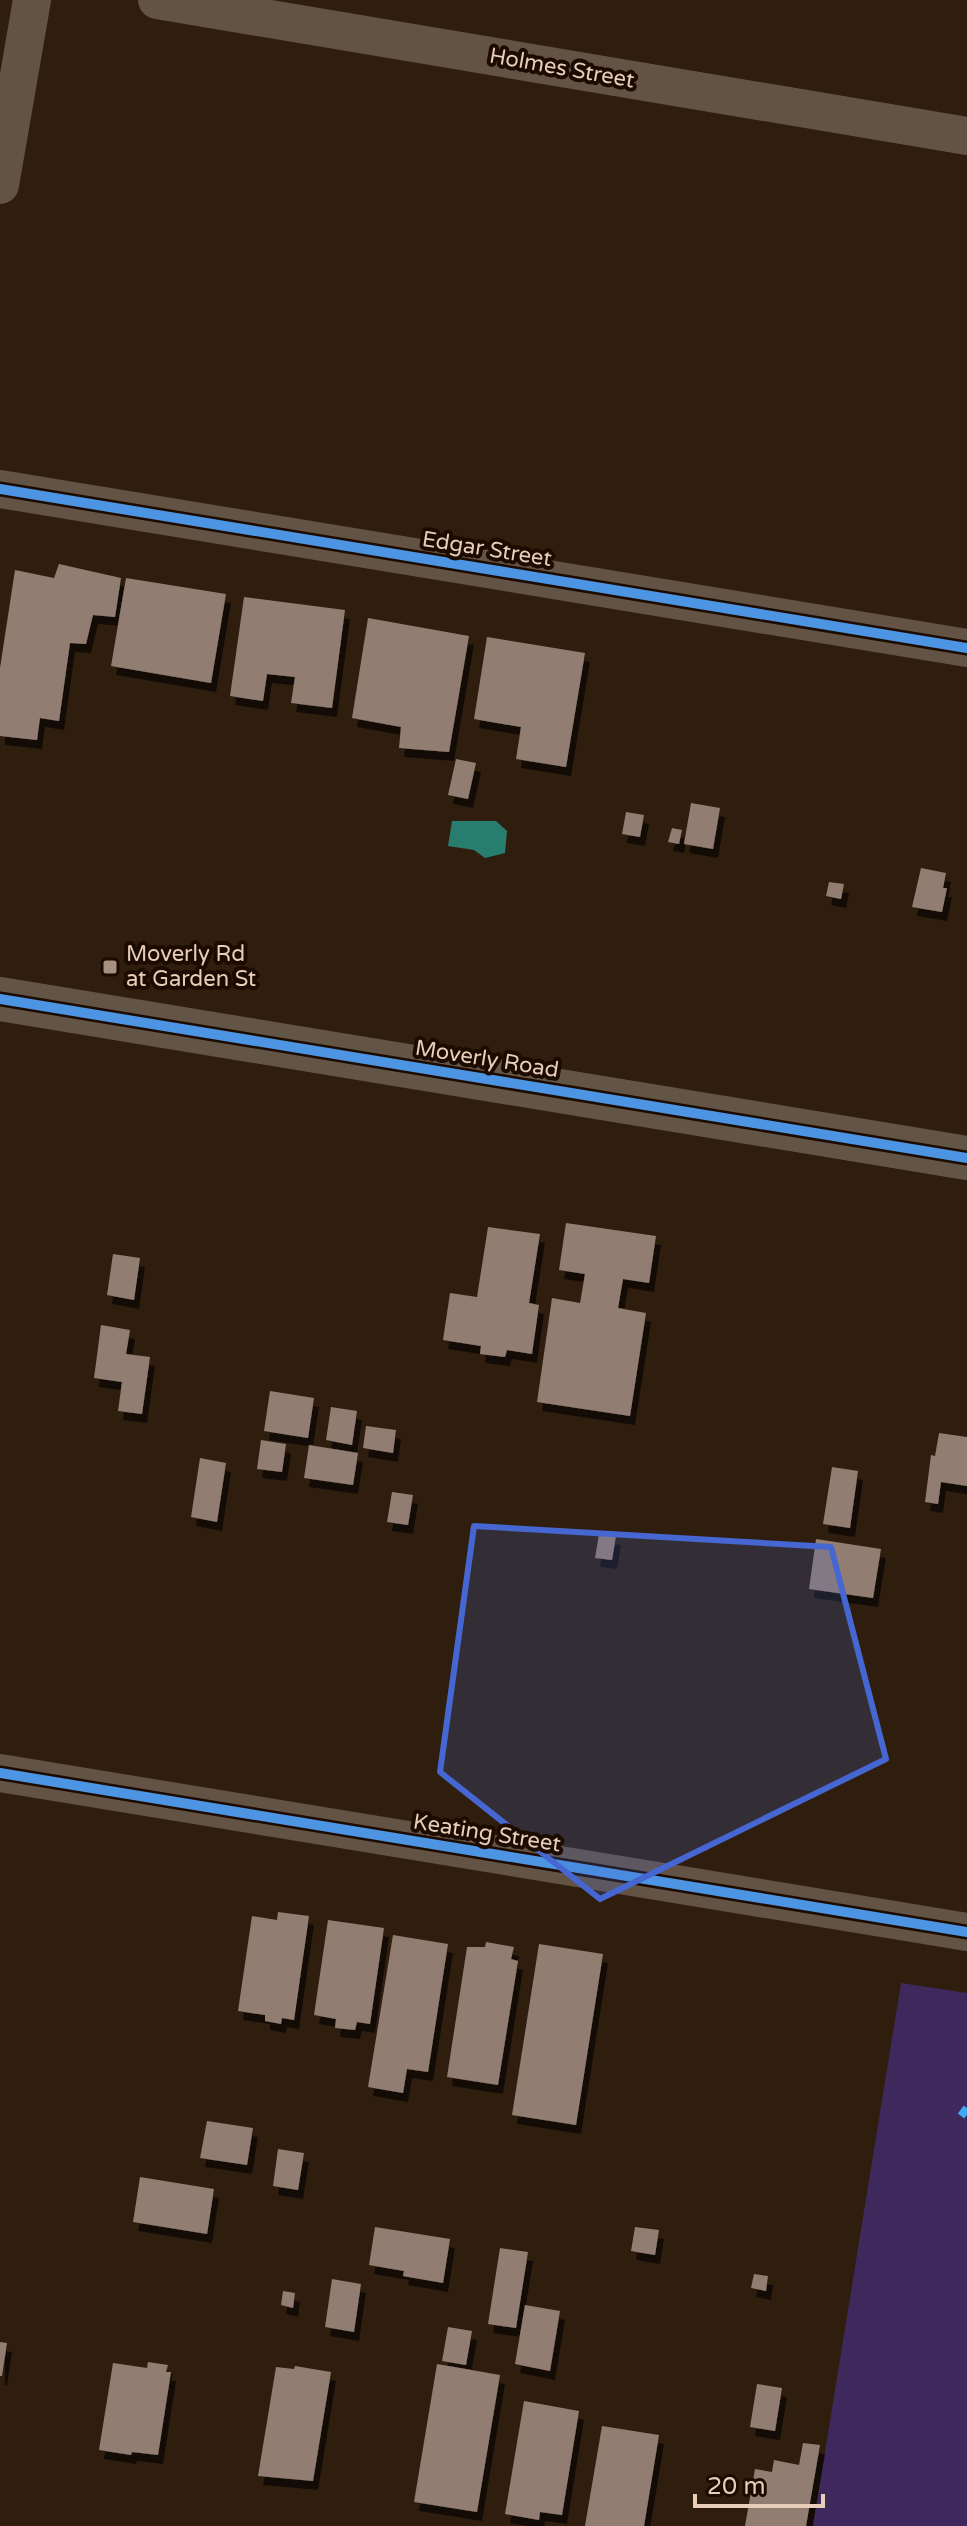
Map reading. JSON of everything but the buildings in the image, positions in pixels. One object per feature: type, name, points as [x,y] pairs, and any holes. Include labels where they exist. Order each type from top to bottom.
[{"type":"street","points":[[0,185],[32,0]]},
{"type":"street","name":"Holmes Street","points":[[157,0],[967,136]]},
{"type":"street","name":"Edgar Street","points":[[0,489],[967,648]]},
{"type":"street","name":"Moverly Road","points":[[0,999],[967,1158]]},
{"type":"street","name":"Keating Street","points":[[0,1773],[967,1932]]},
{"type":"highlighted area","points":[[474,1526],[831,1547],[886,1759],[600,1899],[440,1772]]},
{"type":"shaded area","points":[[901,1983],[967,1993],[967,2526],[813,2526]]},
{"type":"water","points":[[452,821],[496,821],[507,831],[505,853],[485,858],[474,850],[448,846]]},
{"type":"marked path","points":[[961,2116],[967,2108]]},
{"type":"cycle path","points":[[0,489],[967,648]]},
{"type":"cycle path","points":[[0,999],[967,1158]]},
{"type":"cycle path","points":[[0,1773],[967,1932]]},
{"type":"place","name":"Moverly Rd at Garden St","points":[[110,967]]}]
